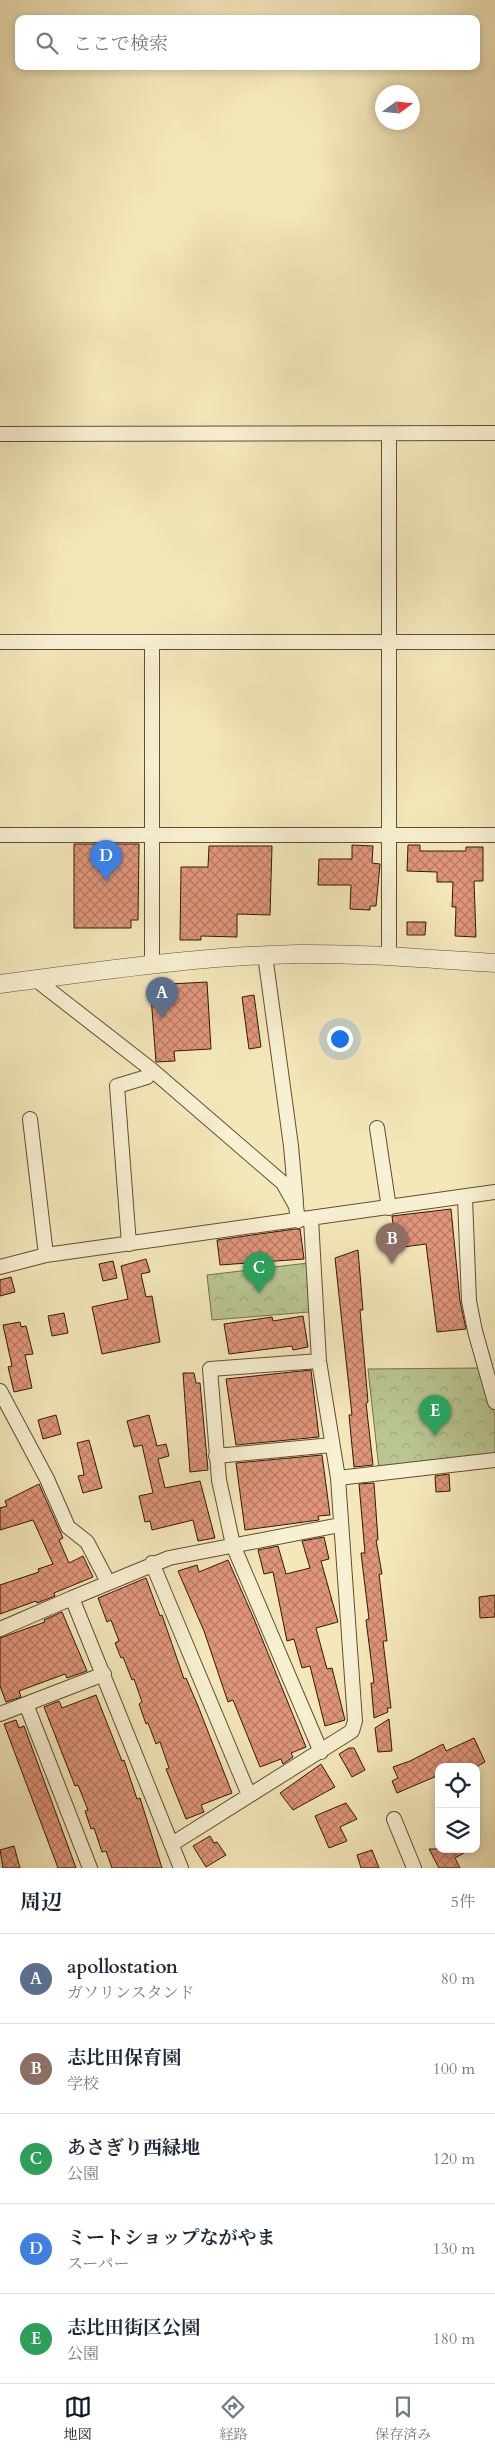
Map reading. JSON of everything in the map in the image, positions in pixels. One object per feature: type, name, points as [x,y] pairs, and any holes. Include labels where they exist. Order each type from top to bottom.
[{"type":"street","points":[[0,434],[495,433]]},
{"type":"street","points":[[389,434],[389,957]]},
{"type":"street","points":[[0,642],[495,642]]},
{"type":"street","points":[[152,642],[152,964]]},
{"type":"street","points":[[0,835],[495,835]]},
{"type":"street","points":[[265,955],[291,1146],[296,1206]]},
{"type":"street","points":[[0,984],[152,964],[265,955],[389,957],[495,963]]},
{"type":"street","points":[[35,979],[152,1070],[283,1183],[304,1220],[319,1361],[338,1478],[355,1721],[352,1732],[172,1844]]},
{"type":"street","points":[[129,1244],[117,1086],[147,1077],[152,1070]]},
{"type":"street","points":[[30,1119],[46,1255]]},
{"type":"street","points":[[377,1128],[389,1208]]},
{"type":"street","points":[[0,1267],[46,1255],[465,1198],[495,1192]]},
{"type":"street","points":[[465,1198],[469,1301],[475,1331],[495,1402]]},
{"type":"street","points":[[319,1361],[210,1370],[219,1480],[234,1545],[321,1752]]},
{"type":"street","points":[[0,1391],[47,1479],[68,1527],[87,1542],[108,1582]]},
{"type":"street","points":[[216,1456],[332,1445]]},
{"type":"street","points":[[338,1478],[495,1460]]},
{"type":"street","points":[[0,1629],[152,1563],[169,1558],[340,1525]]},
{"type":"street","points":[[152,1563],[249,1795]]},
{"type":"street","points":[[72,1598],[181,1868]]},
{"type":"street","points":[[0,1714],[104,1674]]},
{"type":"street","points":[[26,1704],[90,1868]]},
{"type":"street","points":[[394,1819],[414,1868]]},
{"type":"green space","points":[[308,1263],[309,1312],[212,1320],[207,1275]]},
{"type":"green space","points":[[481,1368],[495,1416],[495,1456],[379,1469],[368,1369]]},
{"type":"building","points":[[74,844],[139,844],[138,920],[131,920],[131,928],[74,928]]},
{"type":"building","points":[[352,845],[373,846],[372,863],[380,864],[376,906],[370,906],[370,910],[350,909],[351,885],[318,885],[319,859],[352,859]]},
{"type":"building","points":[[408,845],[420,845],[420,851],[466,851],[466,847],[483,847],[483,881],[474,881],[476,937],[455,936],[456,907],[452,907],[453,882],[437,882],[437,872],[407,871]]},
{"type":"building","points":[[209,846],[272,846],[270,915],[237,914],[237,937],[201,936],[201,940],[180,940],[181,867],[208,867]]},
{"type":"building","points":[[407,922],[426,922],[425,935],[407,935]]},
{"type":"building","points":[[170,982],[170,984],[207,982],[211,1049],[174,1051],[175,1061],[156,1062],[150,983]]},
{"type":"building","points":[[254,995],[261,1047],[249,1049],[242,997]]},
{"type":"building","points":[[451,1209],[460,1301],[466,1329],[437,1332],[426,1244],[396,1248],[392,1216]]},
{"type":"building","points":[[300,1229],[304,1259],[220,1265],[217,1240]]},
{"type":"building","points":[[358,1250],[363,1310],[360,1310],[368,1402],[366,1403],[373,1465],[354,1467],[349,1415],[352,1415],[335,1258]]},
{"type":"building","points":[[146,1259],[150,1272],[141,1274],[146,1297],[152,1296],[160,1342],[102,1354],[92,1307],[128,1299],[121,1266]]},
{"type":"building","points":[[113,1261],[117,1278],[103,1281],[99,1264]]},
{"type":"building","points":[[11,1277],[15,1292],[0,1296],[0,1280]]},
{"type":"building","points":[[64,1313],[68,1333],[52,1336],[48,1316]]},
{"type":"building","points":[[303,1316],[308,1347],[293,1350],[292,1346],[229,1354],[224,1324],[272,1317],[273,1321]]},
{"type":"building","points":[[20,1322],[21,1327],[26,1326],[33,1354],[25,1355],[32,1388],[14,1392],[8,1367],[12,1366],[3,1325]]},
{"type":"building","points":[[311,1370],[319,1437],[236,1445],[226,1379]]},
{"type":"building","points":[[183,1373],[194,1373],[196,1383],[200,1383],[208,1470],[190,1472]]},
{"type":"building","points":[[56,1415],[61,1434],[43,1439],[38,1420]]},
{"type":"building","points":[[149,1415],[157,1446],[166,1444],[169,1456],[158,1459],[165,1488],[200,1481],[215,1538],[198,1541],[193,1520],[152,1530],[150,1521],[145,1522],[139,1496],[153,1493],[142,1445],[134,1447],[127,1421]]},
{"type":"building","points":[[89,1440],[102,1488],[83,1493],[78,1476],[84,1475],[77,1443]]},
{"type":"building","points":[[322,1455],[330,1515],[318,1516],[319,1520],[245,1530],[236,1463]]},
{"type":"building","points":[[449,1474],[450,1491],[436,1492],[435,1476]]},
{"type":"building","points":[[374,1483],[378,1540],[376,1540],[382,1574],[379,1574],[387,1641],[383,1641],[391,1708],[387,1708],[388,1712],[374,1718],[371,1683],[374,1683],[366,1620],[369,1619],[361,1553],[365,1553],[359,1484]]},
{"type":"building","points":[[39,1484],[63,1538],[59,1540],[69,1563],[83,1556],[93,1577],[54,1593],[55,1596],[0,1614],[0,1585],[39,1572],[38,1569],[53,1564],[33,1520],[0,1530],[0,1508],[7,1506],[5,1501]]},
{"type":"building","points":[[324,1537],[329,1559],[321,1561],[338,1622],[316,1628],[327,1669],[332,1668],[345,1720],[325,1726],[310,1666],[302,1668],[294,1639],[287,1641],[273,1572],[264,1574],[258,1550],[278,1546],[286,1574],[310,1568],[302,1541]]},
{"type":"building","points":[[228,1560],[306,1747],[291,1753],[293,1757],[283,1764],[281,1759],[260,1767],[233,1700],[228,1702],[204,1631],[178,1571],[197,1565],[199,1572]]},
{"type":"building","points":[[146,1578],[160,1616],[162,1615],[184,1679],[186,1678],[198,1706],[232,1793],[201,1805],[204,1812],[186,1819],[166,1769],[169,1768],[160,1742],[156,1744],[148,1723],[146,1724],[139,1704],[142,1702],[134,1679],[132,1680],[123,1657],[121,1658],[115,1643],[119,1641],[111,1620],[107,1622],[98,1598]]},
{"type":"building","points":[[495,1595],[495,1617],[480,1618],[479,1597]]},
{"type":"building","points":[[62,1612],[87,1671],[67,1678],[65,1674],[19,1691],[21,1697],[6,1702],[0,1686],[0,1638],[45,1622],[44,1620]]},
{"type":"building","points":[[96,1695],[122,1761],[124,1760],[137,1799],[140,1798],[162,1868],[112,1868],[106,1851],[102,1852],[94,1828],[91,1829],[85,1811],[88,1810],[78,1785],[75,1786],[44,1707],[59,1701],[62,1708]]},
{"type":"building","points":[[389,1719],[392,1751],[378,1752],[375,1728]]},
{"type":"building","points":[[16,1720],[19,1728],[24,1726],[76,1868],[58,1868],[4,1724]]},
{"type":"building","points":[[474,1738],[485,1762],[480,1765],[480,1763],[435,1763],[435,1777],[397,1793],[392,1781],[398,1778],[393,1767],[410,1761],[443,1744],[446,1751]]},
{"type":"building","points":[[349,1748],[354,1748],[365,1770],[352,1777],[339,1754]]},
{"type":"building","points":[[321,1764],[335,1787],[293,1810],[280,1793]]},
{"type":"building","points":[[346,1803],[357,1819],[340,1827],[347,1841],[329,1848],[315,1816]]},
{"type":"building","points":[[210,1836],[226,1855],[206,1867],[193,1846]]},
{"type":"building","points":[[14,1846],[20,1868],[3,1868],[0,1850]]},
{"type":"building","points":[[429,1849],[435,1849],[435,1853],[464,1853],[455,1858],[460,1868],[439,1868]]},
{"type":"building","points":[[372,1850],[379,1868],[361,1868],[357,1855]]},
{"type":"place","name":"ミートショップながやま","points":[[106,881]]},
{"type":"place","name":"apollostation","points":[[162,1018]]},
{"type":"place","name":"志比田保育園","points":[[392,1264]]},
{"type":"place","name":"あさぎり西緑地","points":[[259,1293]]},
{"type":"place","name":"志比田街区公園","points":[[435,1436]]}]
